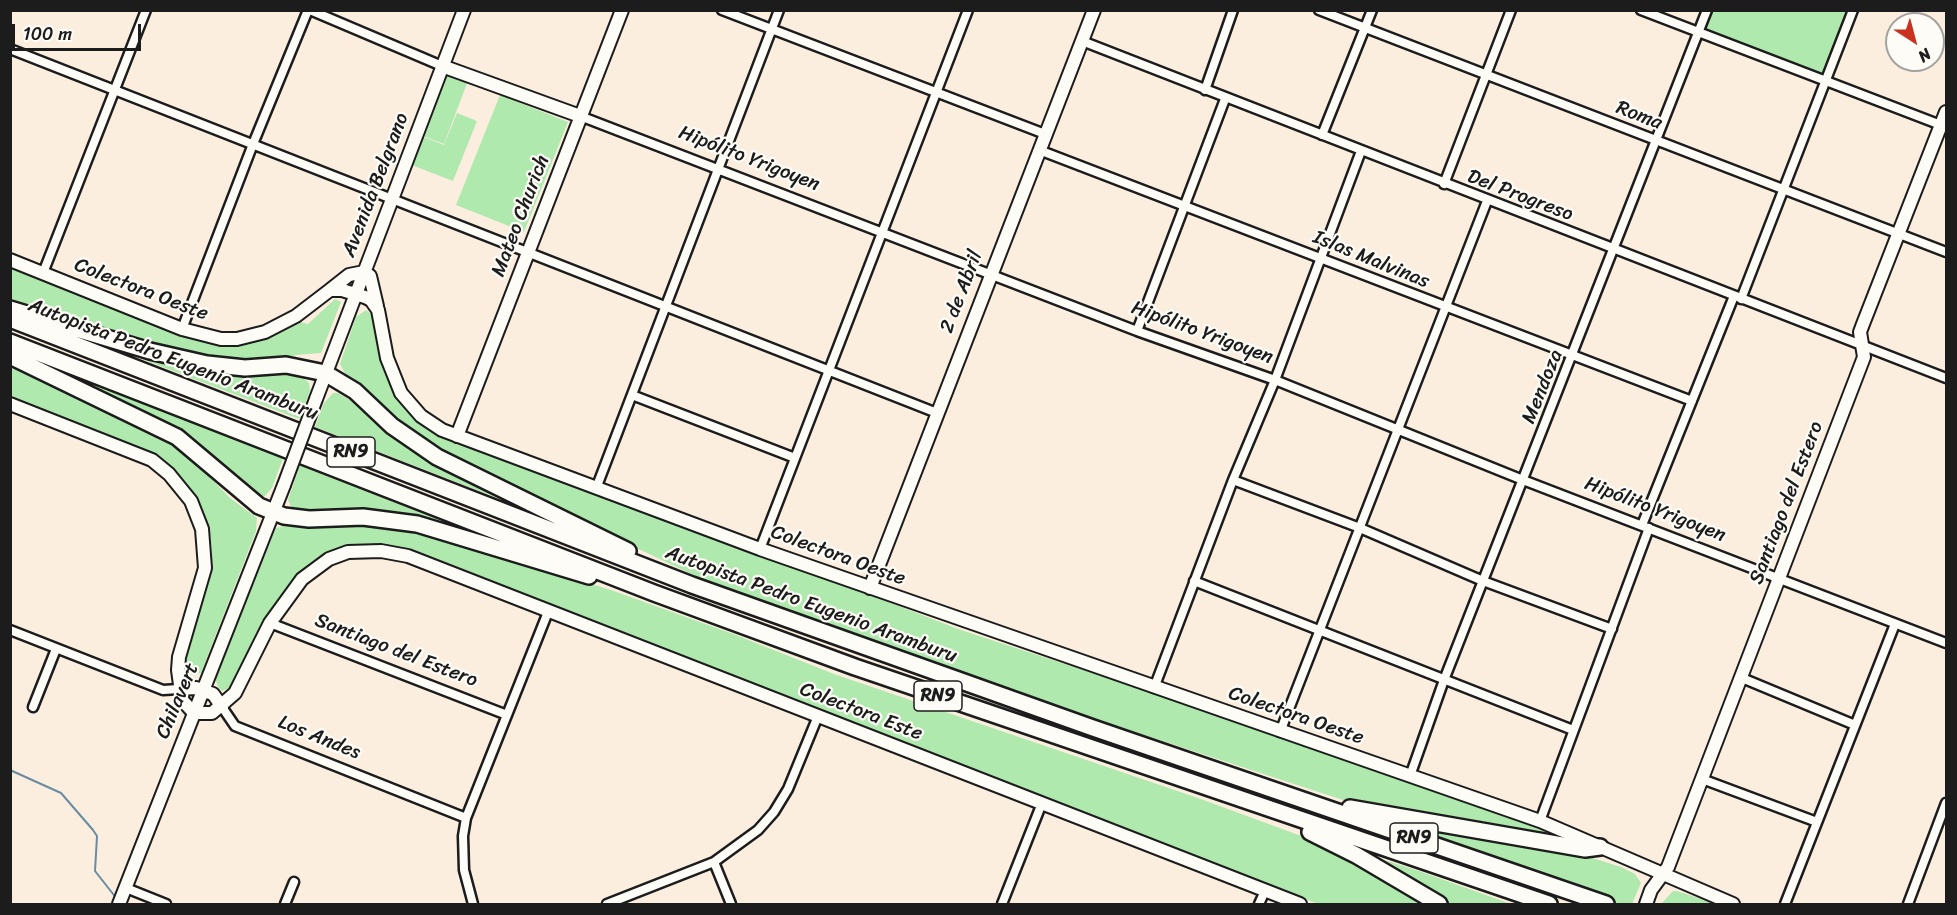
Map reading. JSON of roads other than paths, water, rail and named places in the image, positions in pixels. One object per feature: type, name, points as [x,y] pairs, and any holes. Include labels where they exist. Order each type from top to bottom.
[{"type":"highway","points":[[10,309],[138,347],[207,364],[244,368],[286,365],[325,373],[355,391],[392,426],[437,457],[595,534],[692,585]]},
{"type":"highway","name":"Autopista Pedro Eugenio Aramburu","points":[[10,319],[692,585],[926,670],[1606,904]]},
{"type":"highway","name":"RN9","points":[[10,342],[654,593],[855,667],[1225,796],[1549,904]]},
{"type":"highway","points":[[10,356],[177,437],[209,461],[236,488],[259,506],[272,512],[309,519],[363,517],[417,524],[569,571],[654,593]]},
{"type":"highway","points":[[1223,771],[1351,808],[1585,849],[1600,847]]},
{"type":"highway","points":[[1225,796],[1323,838],[1439,904]]},
{"type":"street","points":[[43,273],[146,10]]},
{"type":"street","points":[[182,329],[252,144],[309,10],[442,66]]},
{"type":"street","name":"Avenida Belgrano","points":[[284,485],[464,10]]},
{"type":"street","name":"Mateo Churich","points":[[457,436],[622,10]]},
{"type":"street","points":[[722,10],[1045,134]]},
{"type":"street","points":[[597,486],[779,10]]},
{"type":"street","points":[[760,549],[968,10]]},
{"type":"street","name":"2 de Abril","points":[[870,588],[1094,10]]},
{"type":"street","points":[[1205,90],[1233,10]]},
{"type":"street","name":"Roma","points":[[1319,10],[1947,252]]},
{"type":"street","points":[[1322,135],[1372,10]]},
{"type":"street","points":[[1444,184],[1510,10]]},
{"type":"street","points":[[1641,10],[1944,126]]},
{"type":"street","name":"Mendoza","points":[[1410,776],[1444,680],[1707,10]]},
{"type":"street","points":[[1540,821],[1612,629],[1692,401],[1785,189],[1853,10]]},
{"type":"street","name":"Del Progreso","points":[[1082,41],[1225,99],[1947,378]]},
{"type":"street","points":[[10,49],[937,413]]},
{"type":"street","name":"Hipólito Yrigoyen","points":[[442,66],[720,168],[1137,331],[1275,380],[1523,480],[1947,644]]},
{"type":"street","points":[[1137,331],[1225,99]]},
{"type":"street","name":"Santiago del Estero","points":[[1646,904],[1651,890],[1668,867],[1780,579],[1864,357],[1864,346],[1860,333],[1863,324],[1944,126],[1947,112]]},
{"type":"street","name":"Islas Malvinas","points":[[1039,150],[1320,257],[1572,357],[1692,401]]},
{"type":"street","points":[[1154,688],[1233,480],[1275,380],[1360,151]]},
{"type":"street","points":[[1280,732],[1487,201]]},
{"type":"street","name":"Colectora Oeste","points":[[10,260],[182,329],[221,339],[254,336],[296,316],[350,275],[364,272],[370,276],[387,358],[401,393],[430,423],[457,436],[597,486],[760,549],[1540,821],[1733,904]]},
{"type":"street","points":[[330,290],[356,294],[371,300],[378,310]]},
{"type":"street","points":[[632,395],[795,459]]},
{"type":"street","points":[[10,404],[152,460],[180,486],[191,501],[202,529],[205,568],[179,657],[179,689],[182,700],[194,713],[203,715],[222,707],[219,699],[204,691],[187,687],[179,689],[163,690],[10,630]]},
{"type":"street","points":[[1233,480],[1360,528],[1483,581],[1612,629]]},
{"type":"street","name":"Chilavert","points":[[122,896],[284,485]]},
{"type":"street","name":"Colectora Este","points":[[222,707],[244,678],[270,623],[302,579],[329,559],[362,551],[381,551],[408,556],[1300,904]]},
{"type":"street","points":[[1194,581],[1573,729]]},
{"type":"street","points":[[473,904],[462,852],[466,818],[548,612]]},
{"type":"street","name":"Santiago del Estero","points":[[270,623],[507,715]]},
{"type":"street","points":[[1785,904],[1895,624]]},
{"type":"street","points":[[33,707],[56,649]]},
{"type":"street","points":[[1742,678],[1855,725]]},
{"type":"street","name":"Los Andes","points":[[222,707],[229,721],[235,726],[466,818]]},
{"type":"street","points":[[607,904],[714,862],[744,842],[774,812],[798,768],[818,716]]},
{"type":"street","points":[[1702,779],[1817,822]]},
{"type":"street","points":[[1002,904],[1042,803]]},
{"type":"street","points":[[1908,904],[1947,803]]},
{"type":"street","points":[[714,862],[731,904]]},
{"type":"street","points":[[285,904],[294,882]]},
{"type":"street","points":[[1259,904],[1265,891]]},
{"type":"street","points":[[122,896],[166,904]]},
{"type":"waterway","points":[[10,770],[61,793],[93,830],[97,836],[95,871],[117,899]]}]
